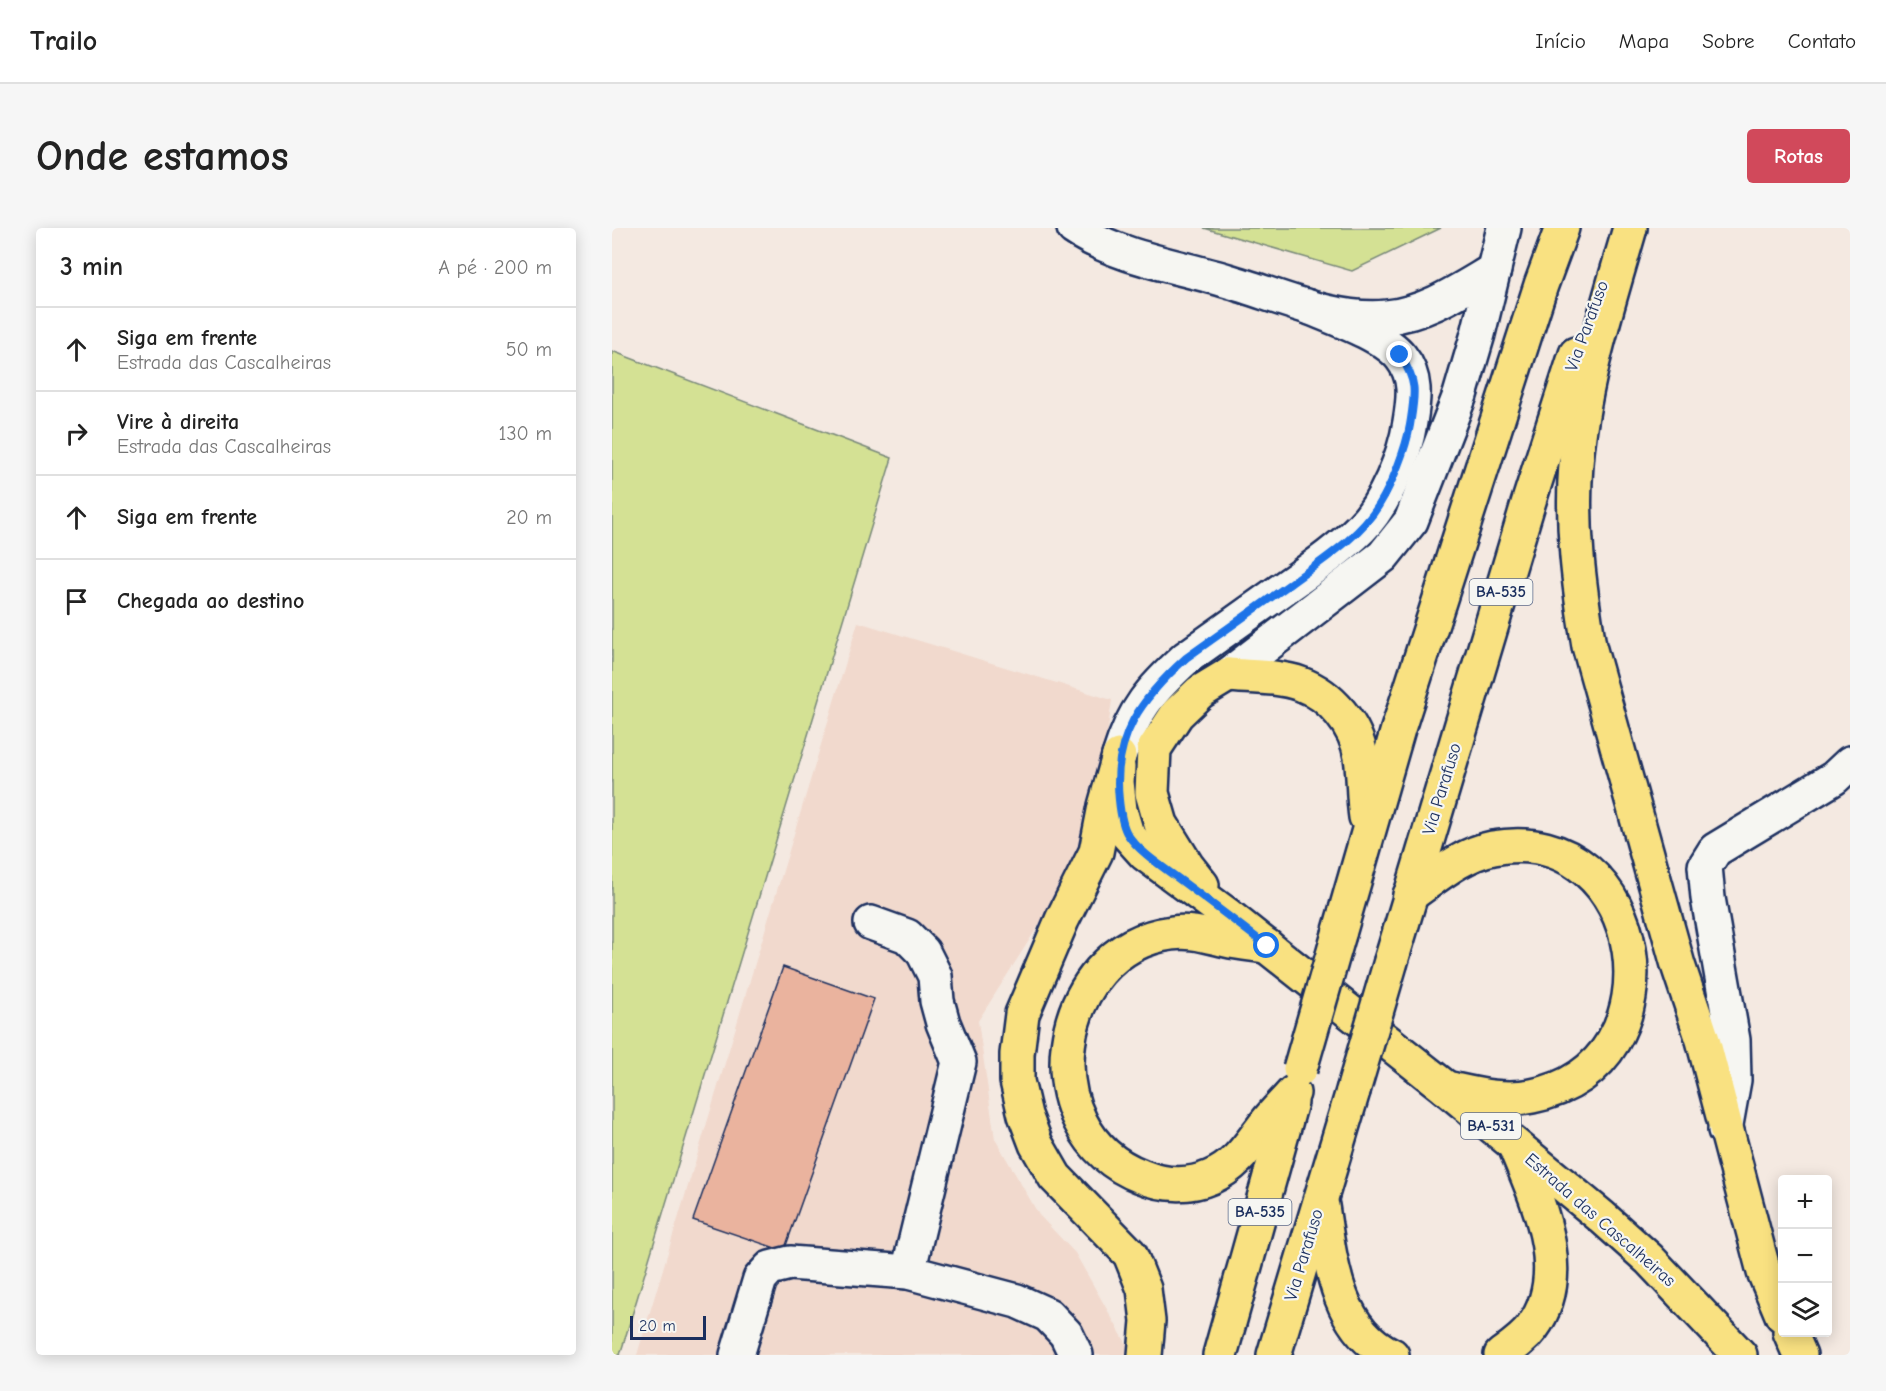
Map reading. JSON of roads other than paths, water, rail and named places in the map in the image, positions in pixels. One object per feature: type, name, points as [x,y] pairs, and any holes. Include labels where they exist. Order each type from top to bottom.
[{"type":"main road","name":"BA-535","points":[[1220,1355],[1398,729],[1540,285],[1562,228]]},
{"type":"main road","name":"Via Parafuso","points":[[1274,1355],[1528,504],[1573,363],[1623,228]]},
{"type":"main road","points":[[1630,228],[1587,390],[1576,464],[1575,551],[1589,646],[1675,955],[1703,1040],[1764,1272],[1778,1305]]},
{"type":"main road","points":[[1228,675],[1301,684],[1322,695],[1339,710],[1353,732],[1360,756],[1368,831]]},
{"type":"main road","name":"Estrada das Cascalheiras","points":[[1226,914],[1187,866],[1162,825],[1152,793],[1154,749],[1177,714],[1200,692],[1228,675]]},
{"type":"main road","points":[[1119,756],[1096,852],[1062,920],[1022,1014],[1017,1054],[1017,1081],[1025,1115],[1036,1144],[1055,1177],[1130,1254],[1144,1289],[1148,1322],[1144,1355]]},
{"type":"main road","name":"Estrada das Cascalheiras","points":[[1119,756],[1117,782],[1120,810],[1127,834],[1145,854],[1226,914],[1446,1088],[1602,1217],[1649,1259],[1740,1355]]},
{"type":"main road","points":[[1410,894],[1467,857],[1492,848],[1518,845],[1553,850],[1567,857],[1597,880],[1612,900],[1624,926],[1631,957],[1632,977],[1624,1019],[1615,1039],[1600,1058],[1584,1072],[1561,1086],[1532,1096],[1490,1098],[1446,1088]]},
{"type":"main road","points":[[1267,946],[1227,941],[1197,933],[1173,933],[1144,939],[1118,953],[1097,974],[1077,1006],[1069,1034],[1066,1069],[1072,1102],[1084,1132],[1105,1156],[1128,1172],[1157,1183],[1185,1184],[1210,1178],[1230,1167],[1245,1153],[1297,1081]]},
{"type":"main road","points":[[1501,1355],[1518,1343],[1532,1328],[1543,1308],[1550,1263],[1548,1240],[1538,1201],[1515,1146]]},
{"type":"main road","points":[[1321,1199],[1337,1284],[1347,1311],[1356,1326],[1370,1340],[1392,1355]]},
{"type":"main road","points":[[1792,1337],[1800,1355]]},
{"type":"street","points":[[1074,228],[1083,235],[1120,240],[1230,281],[1306,306],[1358,317],[1387,317],[1433,306],[1494,270]]},
{"type":"street","points":[[1228,675],[1383,556],[1411,521],[1460,395],[1504,228]]},
{"type":"street","name":"Estrada das Cascalheiras","points":[[1119,756],[1136,713],[1166,676],[1186,658],[1323,560],[1361,528],[1379,506],[1408,438],[1414,389],[1411,372],[1400,355],[1371,334],[1306,306]]},
{"type":"street","points":[[1725,1130],[1734,1080],[1733,1040],[1708,898],[1706,866],[1715,850],[1834,778],[1850,763]]},
{"type":"street","points":[[871,923],[907,936],[923,952],[935,976],[937,1001],[943,1023],[959,1062],[908,1272]]},
{"type":"street","points":[[737,1355],[760,1279],[770,1268],[790,1263],[908,1272],[1017,1301],[1048,1315],[1066,1334],[1076,1355]]}]
